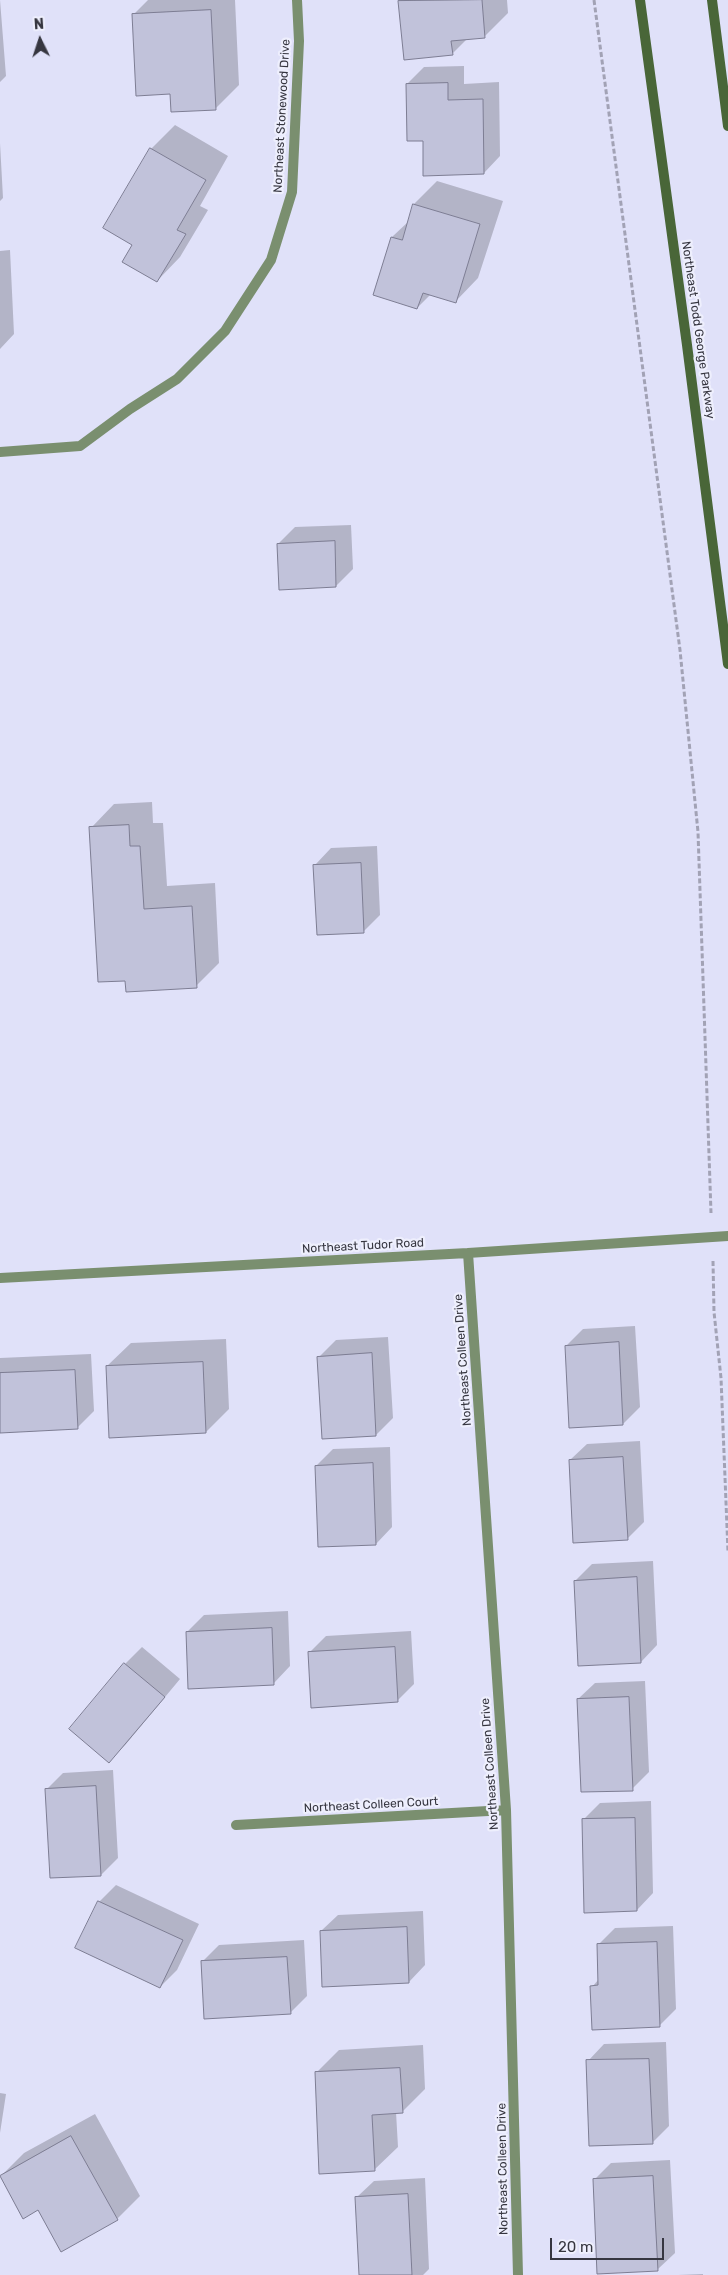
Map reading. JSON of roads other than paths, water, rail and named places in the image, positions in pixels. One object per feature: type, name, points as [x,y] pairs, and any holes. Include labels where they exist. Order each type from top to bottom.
[{"type":"main road","name":"Northeast Todd George Parkway","points":[[640,0],[728,664]]},
{"type":"main road","points":[[712,0],[728,126]]},
{"type":"street","name":"Northeast Stonewood Drive","points":[[0,452],[80,446],[130,409],[177,379],[225,331],[271,260],[292,192],[299,40],[297,0]]},
{"type":"street","name":"Northeast Tudor Road","points":[[0,1278],[468,1253],[728,1236]]},
{"type":"street","name":"Northeast Colleen Drive","points":[[468,1253],[506,1810],[518,2275]]},
{"type":"street","name":"Northeast Colleen Court","points":[[236,1825],[506,1810]]}]
